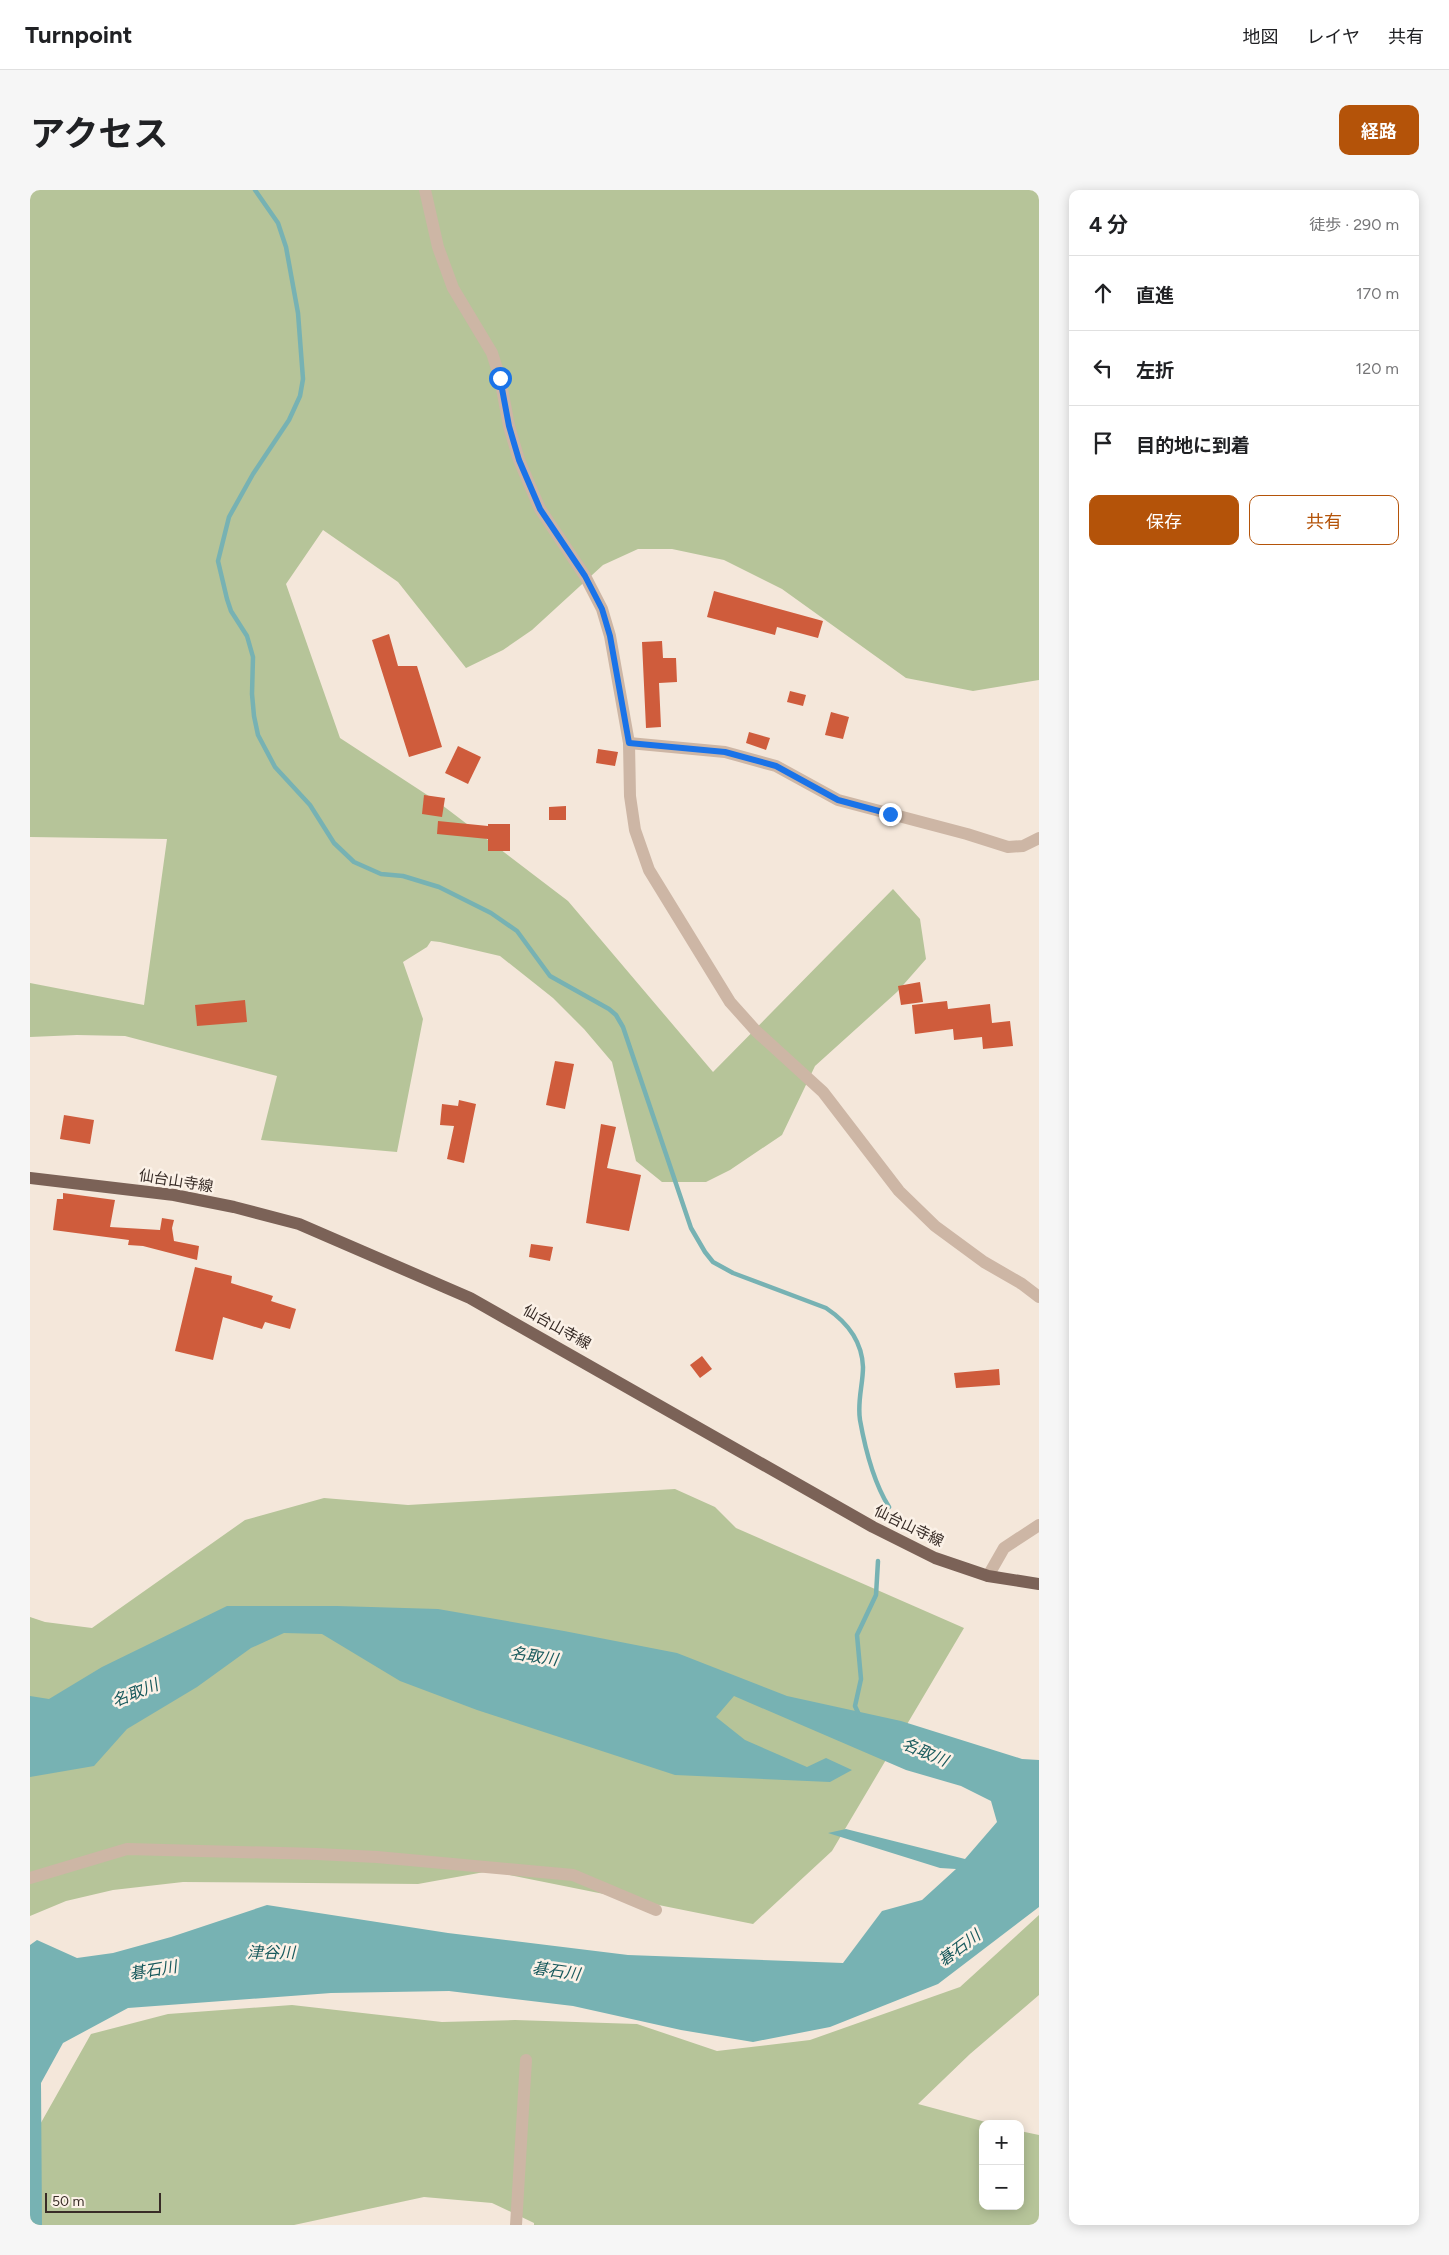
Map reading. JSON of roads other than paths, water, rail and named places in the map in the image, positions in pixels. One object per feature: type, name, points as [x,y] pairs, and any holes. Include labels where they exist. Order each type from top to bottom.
[{"type":"main road","name":"仙台山寺線","points":[[30,1178],[174,1195],[234,1207],[299,1224],[470,1298],[873,1528],[935,1558],[988,1576],[1039,1584]]},
{"type":"street","points":[[425,190],[438,247],[453,288],[492,353],[500,378],[509,426],[519,460],[540,509],[585,576],[602,609],[610,636],[629,743],[630,796],[635,830],[649,870],[730,1002],[756,1030],[824,1092],[899,1191],[935,1226],[984,1262],[1022,1284],[1039,1297]]},
{"type":"street","points":[[629,743],[725,752],[776,766],[838,800],[1008,847],[1023,846],[1039,838]]},
{"type":"street","points":[[988,1576],[1004,1548],[1039,1525]]},
{"type":"street","points":[[30,1878],[127,1849],[278,1852],[377,1857],[573,1875],[656,1910]]},
{"type":"street","points":[[516,2225],[526,2060]]},
{"type":"water","points":[[227,1606],[337,1606],[438,1609],[564,1631],[677,1653],[787,1696],[901,1721],[1022,1759],[1039,1760],[1039,1907],[938,1984],[830,2027],[753,2042],[681,2030],[573,2006],[449,1991],[331,1993],[128,2008],[63,2043],[41,2083],[42,2225],[30,2225],[30,1945],[37,1940],[77,1958],[113,1953],[171,1937],[267,1905],[448,1933],[628,1955],[843,1963],[882,1911],[922,1900],[956,1869],[940,1868],[828,1833],[846,1829],[965,1859],[997,1822],[991,1801],[961,1786],[906,1770],[734,1696],[716,1717],[745,1740],[807,1767],[826,1758],[852,1770],[830,1782],[675,1775],[477,1710],[400,1681],[322,1634],[284,1633],[251,1648],[197,1687],[127,1729],[94,1766],[30,1777],[30,1696],[49,1699],[102,1667]]},
{"type":"waterway","points":[[255,190],[278,223],[286,247],[298,313],[303,379],[300,396],[289,420],[253,474],[229,517],[218,561],[231,611],[247,636],[253,657],[252,694],[258,735],[275,767],[310,805],[334,843],[354,862],[381,874],[403,876],[439,887],[491,913],[517,931],[550,976],[609,1009],[616,1015],[623,1027],[691,1228],[705,1252],[713,1262],[733,1273],[826,1308],[841,1319],[852,1333],[860,1349],[863,1367],[859,1406],[862,1431],[867,1454],[889,1507]]},
{"type":"waterway","points":[[860,1717],[855,1706],[861,1679],[857,1635],[876,1595],[878,1561]]},
{"type":"water label","name":"名取川","points":[[534,1656]]},
{"type":"water label","name":"名取川","points":[[135,1693]]},
{"type":"water label","name":"名取川","points":[[925,1752]]},
{"type":"water label","name":"碁石川","points":[[959,1948]]},
{"type":"water label","name":"津谷川","points":[[271,1952]]},
{"type":"water label","name":"碁石川","points":[[153,1970]]},
{"type":"water label","name":"碁石川","points":[[556,1971]]}]
